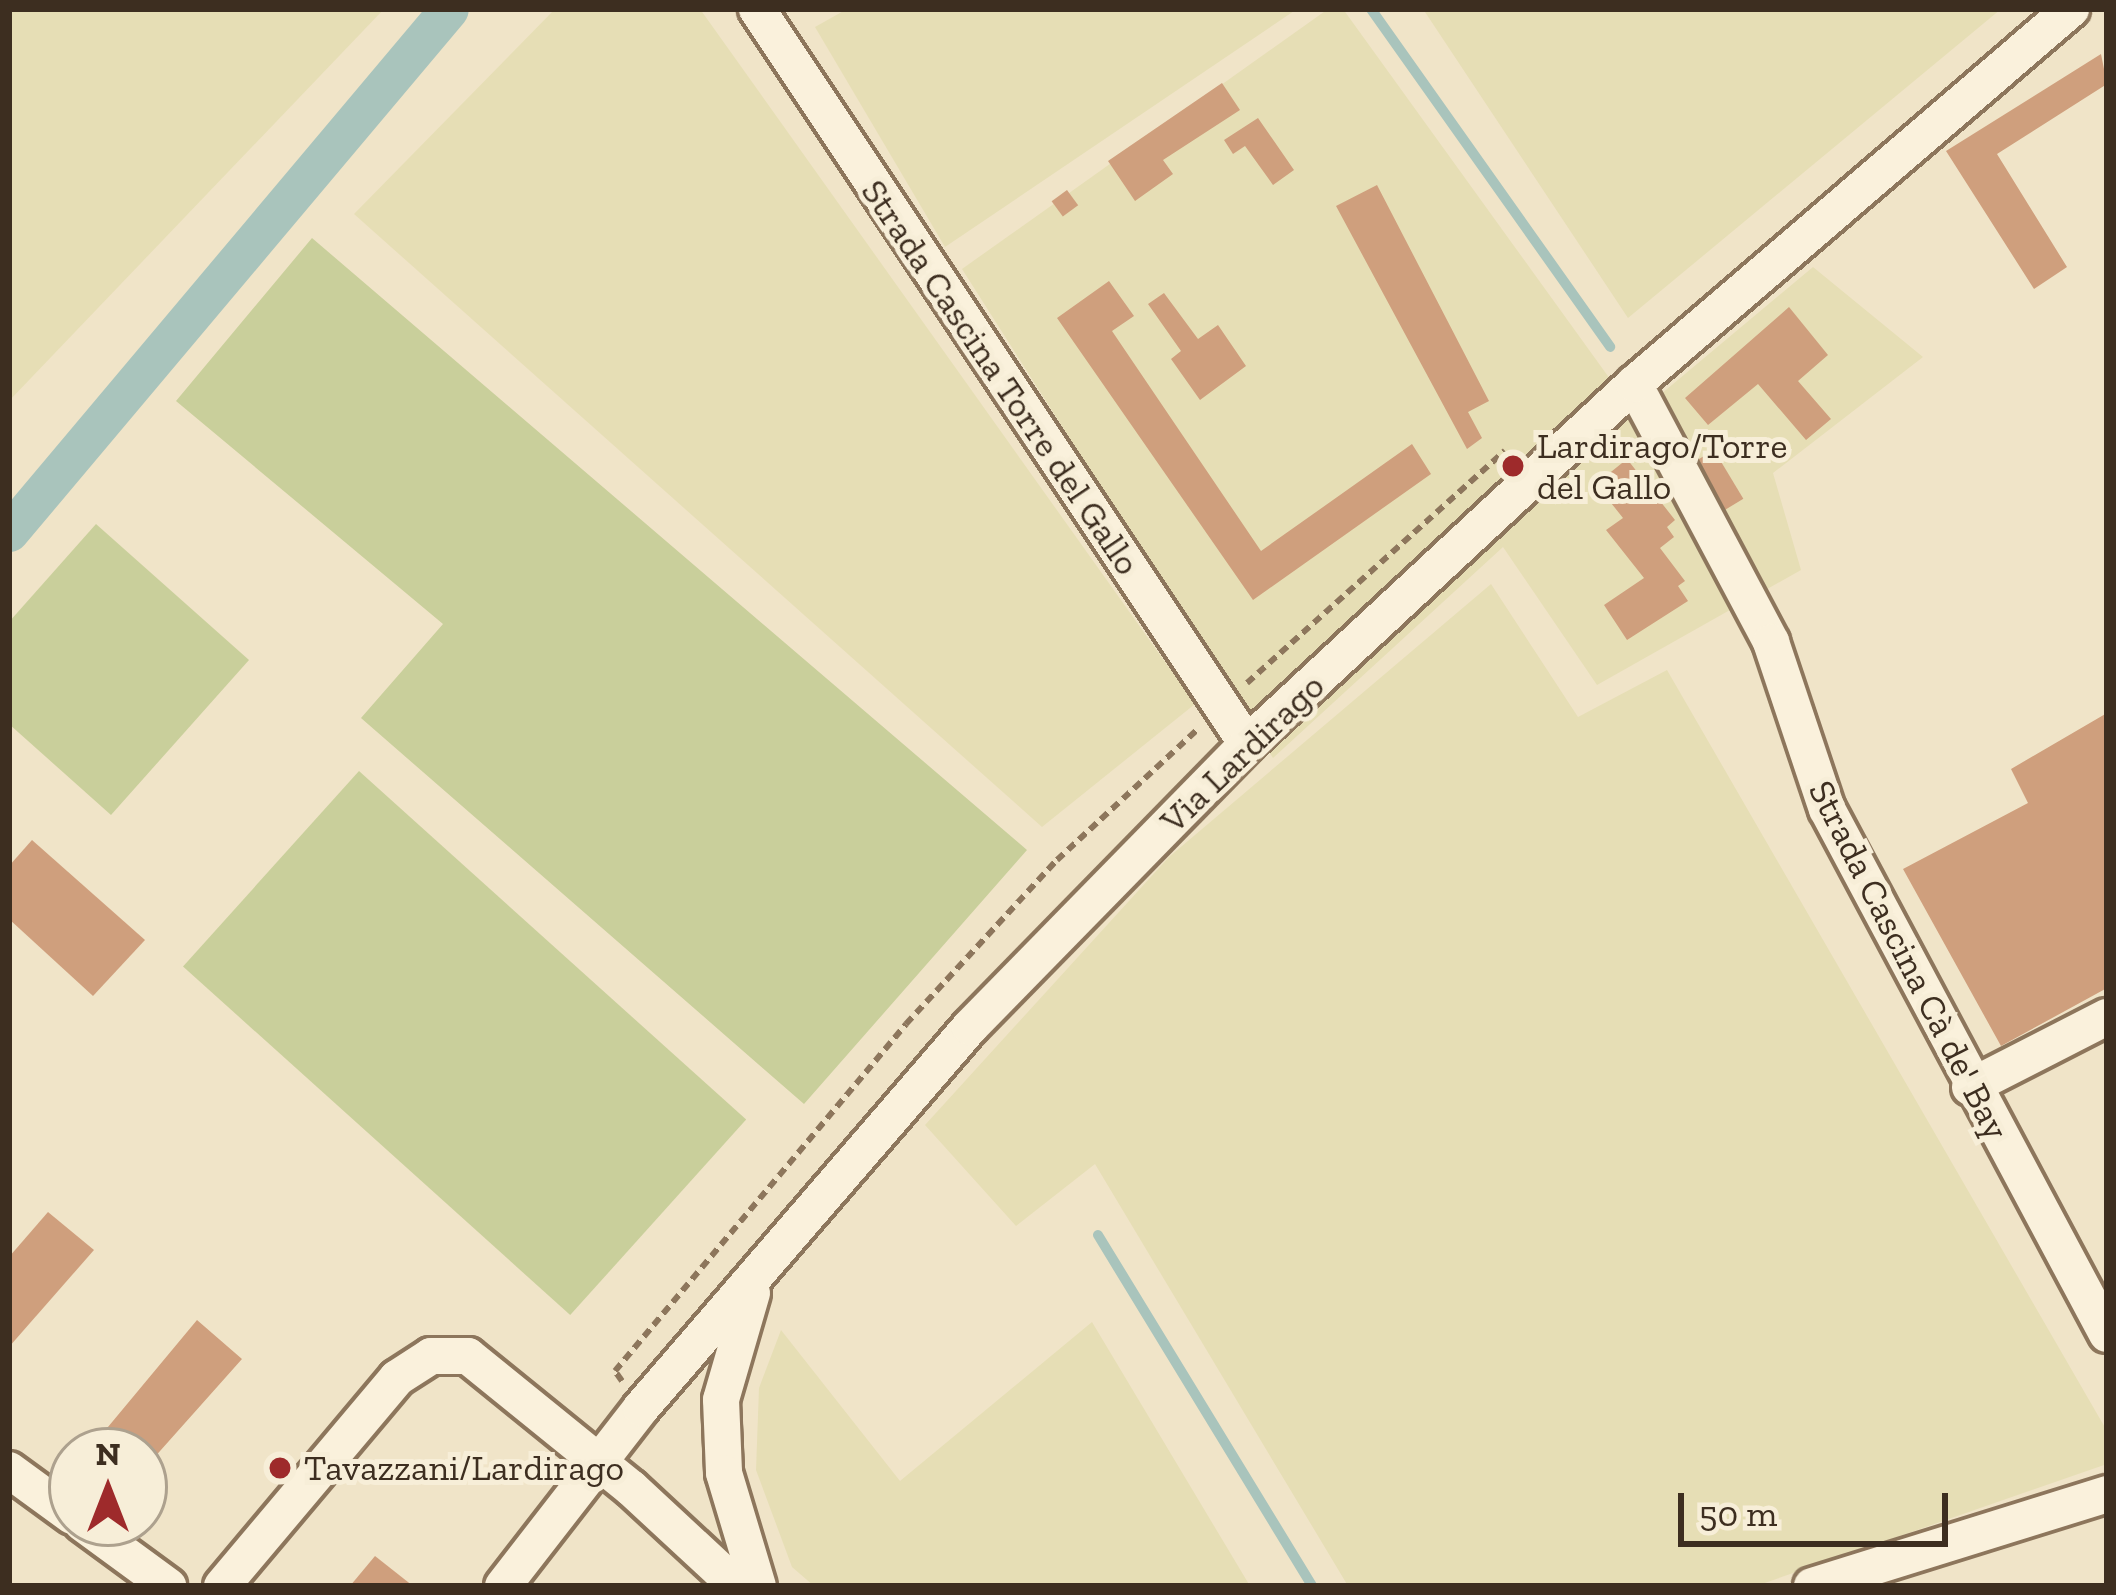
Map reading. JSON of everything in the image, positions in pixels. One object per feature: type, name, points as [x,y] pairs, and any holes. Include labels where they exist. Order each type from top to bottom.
[{"type":"street","name":"Strada Cascina Torre del Gallo","points":[[757,9],[1247,744]]},
{"type":"street","name":"Via Lardirago","points":[[503,1586],[599,1462],[970,1028],[1247,744],[1634,384],[2071,9]]},
{"type":"street","name":"Strada Cascina Cà de' Bay","points":[[1634,384],[1771,642],[1827,808],[1970,1087],[2107,1334]]},
{"type":"street","points":[[1970,1087],[2107,1017]]},
{"type":"street","points":[[758,1586],[724,1473],[721,1400],[759,1273]]},
{"type":"street","points":[[222,1586],[397,1378],[431,1356],[468,1356],[599,1462],[737,1586]]},
{"type":"street","points":[[9,1470],[48,1498]]},
{"type":"street","points":[[1812,1586],[2107,1494]]},
{"type":"street","points":[[115,1547],[168,1586]]},
{"type":"shaded area","points":[[9,9],[384,9],[9,401]]},
{"type":"shaded area","points":[[555,9],[700,9],[1195,704],[1042,827],[354,214]]},
{"type":"shaded area","points":[[847,9],[1297,9],[945,247],[815,27]]},
{"type":"shaded area","points":[[1328,9],[1343,9],[1636,415],[1813,267],[1923,357],[1773,473],[1801,570],[1597,685],[1503,547],[1273,758],[962,269]]},
{"type":"shaded area","points":[[1423,9],[2001,9],[1628,318]]},
{"type":"shaded area","points":[[1491,584],[1578,717],[1667,670],[2107,1431],[2107,1464],[1756,1586],[1348,1586],[1095,1164],[1016,1226],[925,1125],[1169,857]]},
{"type":"shaded area","points":[[1092,1322],[1250,1586],[814,1586],[792,1567],[756,1470],[759,1388],[781,1330],[900,1481]]},
{"type":"green space","points":[[312,238],[1027,850],[804,1104],[361,718],[443,624],[176,401]]},
{"type":"green space","points":[[96,524],[249,660],[111,815],[9,724],[9,622]]},
{"type":"green space","points":[[359,771],[746,1120],[570,1315],[183,966]]},
{"type":"building","points":[[2101,54],[2107,84],[1997,154],[2067,267],[2034,289],[1946,151]]},
{"type":"building","points":[[1222,83],[1240,110],[1163,160],[1173,174],[1135,201],[1108,161]]},
{"type":"building","points":[[1258,118],[1294,170],[1273,185],[1245,146],[1233,154],[1224,140]]},
{"type":"building","points":[[1377,185],[1489,401],[1468,412],[1482,438],[1467,449],[1336,206]]},
{"type":"building","points":[[1067,190],[1078,205],[1063,217],[1052,201]]},
{"type":"building","points":[[1109,281],[1134,316],[1112,331],[1261,551],[1412,444],[1431,474],[1253,600],[1057,318]]},
{"type":"building","points":[[1164,293],[1198,339],[1218,325],[1246,366],[1200,400],[1171,359],[1181,351],[1148,304]]},
{"type":"building","points":[[1789,307],[1828,355],[1798,381],[1831,419],[1806,440],[1758,384],[1708,425],[1685,398]]},
{"type":"building","points":[[1714,450],[1743,499],[1715,516],[1686,467]]},
{"type":"building","points":[[1627,459],[1675,520],[1667,527],[1674,537],[1660,548],[1685,581],[1678,586],[1688,601],[1627,640],[1604,605],[1644,578],[1606,530],[1623,518],[1596,484]]},
{"type":"building","points":[[2107,713],[2107,988],[2001,1046],[1903,869],[2028,803],[2011,769]]},
{"type":"building","points":[[32,840],[145,940],[93,996],[9,919],[9,866]]},
{"type":"building","points":[[48,1212],[94,1250],[9,1347],[9,1257]]},
{"type":"building","points":[[197,1320],[242,1359],[168,1442],[168,1427],[108,1427]]},
{"type":"building","points":[[375,1556],[413,1586],[350,1586]]},
{"type":"waterway","points":[[9,532],[449,9]]},
{"type":"waterway","points":[[1371,9],[1610,347]]},
{"type":"waterway","points":[[1098,1235],[1312,1586]]},
{"type":"place","name":"Lardirago/Torre del Gallo","points":[[1513,466]]},
{"type":"place","name":"Tavazzani/Lardirago","points":[[280,1468]]}]
